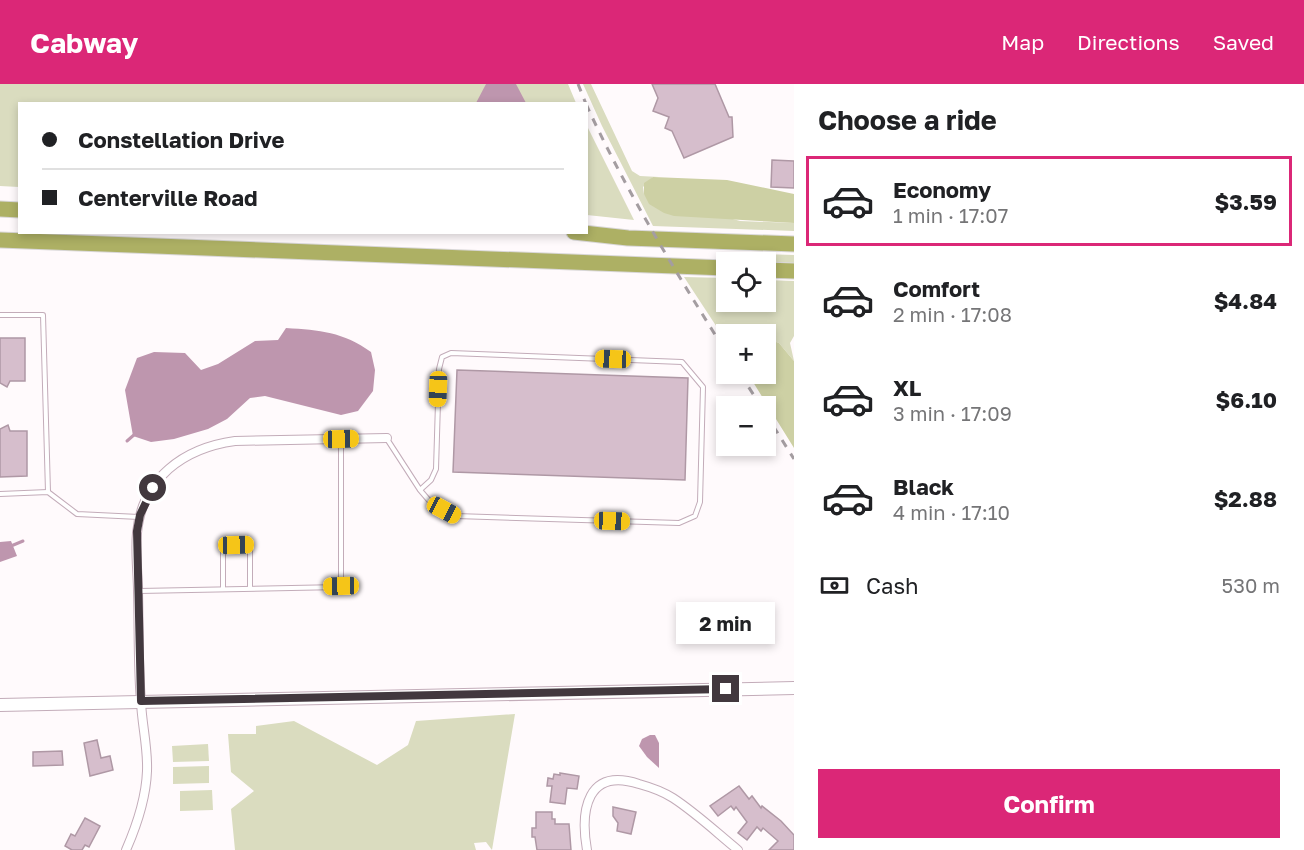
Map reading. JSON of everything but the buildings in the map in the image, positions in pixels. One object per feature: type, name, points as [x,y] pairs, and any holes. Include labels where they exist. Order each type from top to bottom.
[{"type":"highway","points":[[0,209],[18,210]]},
{"type":"highway","points":[[588,234],[628,238],[794,244]]},
{"type":"highway","points":[[0,240],[716,268]]},
{"type":"highway","points":[[776,270],[794,271]]},
{"type":"main road","points":[[0,705],[794,688]]},
{"type":"street","points":[[126,850],[143,800],[147,770],[141,701],[137,545],[140,517],[146,500],[162,475],[174,464],[201,448],[216,444],[235,441],[387,438]]},
{"type":"street","points":[[586,850],[587,800],[601,783],[625,780],[670,797],[738,850]]},
{"type":"lane","points":[[0,315],[43,315],[48,492]]},
{"type":"lane","points":[[387,438],[420,490],[432,504],[456,516],[679,523],[695,516],[700,502],[703,387],[682,362],[451,353],[442,357],[439,369],[436,469],[431,480],[420,490]]},
{"type":"lane","points":[[138,591],[341,586],[341,439]]},
{"type":"lane","points":[[0,494],[48,492],[77,514],[140,517]]},
{"type":"lane","points":[[223,589],[223,546],[250,545],[250,588]]},
{"type":"green space","points":[[0,84],[568,84],[576,102],[18,102],[18,187],[0,186]]},
{"type":"green space","points":[[583,84],[591,84],[632,171],[640,176],[659,177],[653,177],[643,187],[644,194],[740,221],[794,223],[794,231],[653,226]]},
{"type":"green space","points":[[588,128],[634,220],[588,215]]},
{"type":"green space","points":[[653,177],[727,180],[794,194],[794,223],[674,216],[664,213],[649,204],[644,194],[644,183]]},
{"type":"green space","points":[[776,254],[794,255],[794,263],[776,262]]},
{"type":"green space","points":[[684,277],[716,278],[716,312],[776,312],[776,280],[794,281],[794,336],[790,343],[794,361],[776,342],[776,324],[716,326]]},
{"type":"green space","points":[[776,342],[794,361],[794,448],[776,419],[776,396],[762,396],[754,384],[776,384]]},
{"type":"green space","points":[[515,714],[492,850],[486,842],[474,843],[476,850],[235,850],[231,809],[254,791],[231,772],[228,734],[256,734],[256,726],[294,721],[377,765],[408,745],[416,721]]},
{"type":"green space","points":[[208,744],[209,761],[173,762],[172,746]]},
{"type":"green space","points":[[209,766],[209,783],[173,784],[173,767]]},
{"type":"green space","points":[[212,790],[213,810],[180,811],[180,791]]},
{"type":"shaded area","points":[[486,84],[516,84],[525,102],[477,102]]},
{"type":"shaded area","points":[[286,328],[331,333],[351,340],[371,352],[375,370],[373,391],[358,411],[341,415],[265,396],[250,398],[227,419],[208,429],[174,439],[151,442],[133,436],[125,390],[137,358],[154,352],[185,353],[201,370],[218,364],[255,341],[278,340]]},
{"type":"shaded area","points":[[11,541],[17,556],[0,562],[0,542]]},
{"type":"shaded area","points":[[655,735],[659,743],[659,768],[639,746],[642,739]]},
{"type":"waterway","points":[[127,441],[135,434]]},
{"type":"waterway","points":[[11,546],[23,541]]},
{"type":"railway","points":[[578,84],[585,102]]},
{"type":"railway","points":[[588,108],[634,199],[716,336]]},
{"type":"railway","points":[[747,384],[754,396]]},
{"type":"railway","points":[[776,430],[794,459]]},
{"type":"route","points":[[153,488],[140,515],[137,531],[141,701],[278,700],[726,689]]}]
